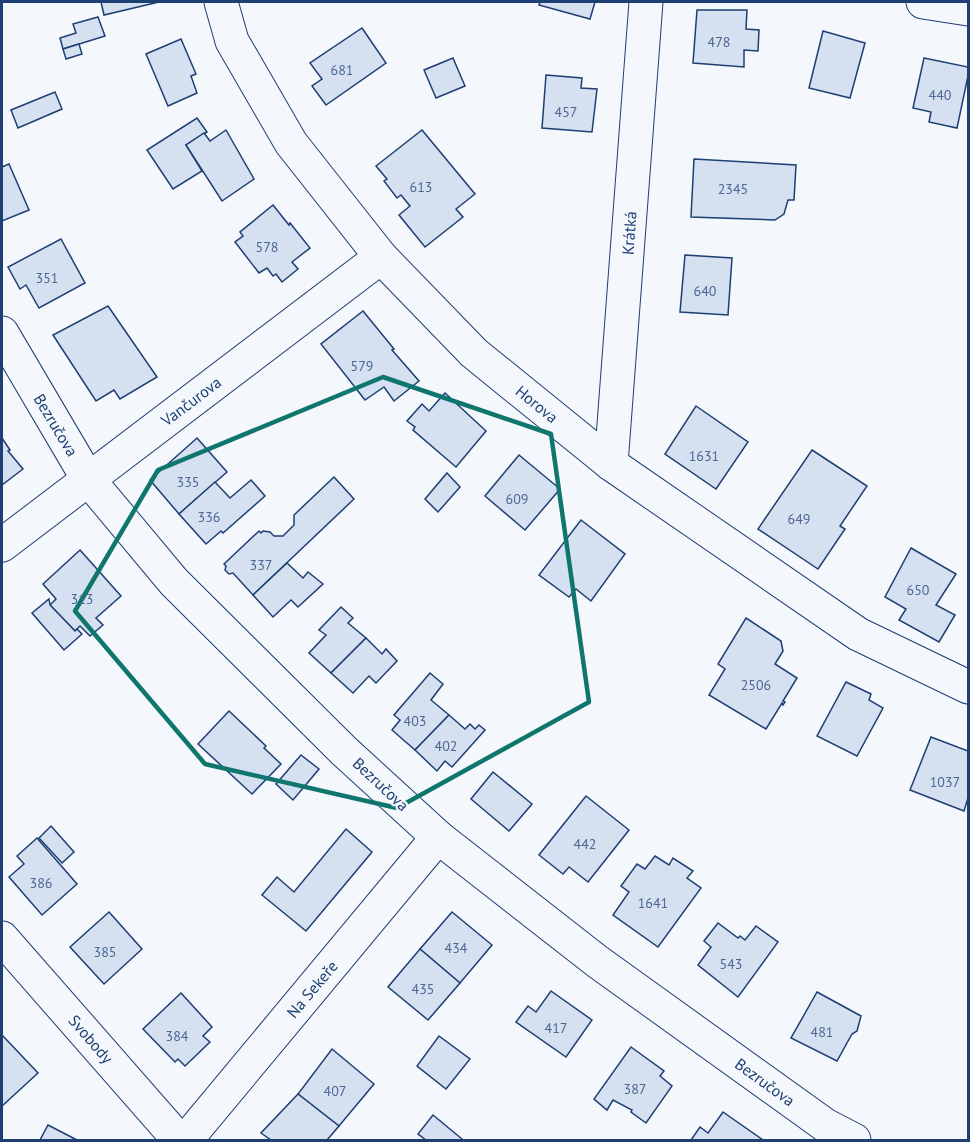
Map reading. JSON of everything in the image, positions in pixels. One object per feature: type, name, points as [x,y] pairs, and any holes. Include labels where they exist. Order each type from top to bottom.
[{"type":"street","name":"Horova","points":[[221,2],[232,41],[291,144],[381,257],[474,353],[611,464],[858,634],[969,687]]},
{"type":"street","name":"Krátká","points":[[611,464],[646,2]]},
{"type":"street","points":[[923,2],[969,9]]},
{"type":"street","name":"Vančurova","points":[[2,544],[381,257]]},
{"type":"street","name":"Bezručova","points":[[2,333],[9,349],[88,479],[174,582],[343,750],[438,837],[598,962],[825,1125],[854,1140]]},
{"type":"street","name":"Na Sekeře","points":[[186,1140],[438,837]]},
{"type":"street","name":"Svobody","points":[[2,938],[179,1140]]},
{"type":"highlighted area","points":[[383,377],[551,434],[589,702],[397,808],[205,764],[75,611],[158,470]]},
{"type":"building","points":[[101,2],[159,2],[104,15]]},
{"type":"building","points":[[540,2],[595,2],[590,19],[539,5]]},
{"type":"building","points":[[697,10],[747,10],[746,29],[759,30],[758,51],[744,50],[744,67],[693,63]]},
{"type":"building","points":[[98,17],[105,36],[63,49],[60,38],[76,33],[73,24]]},
{"type":"building","points":[[362,28],[386,63],[326,105],[312,86],[322,79],[310,63]]},
{"type":"building","points":[[823,31],[865,43],[850,98],[809,88]]},
{"type":"building","points":[[181,39],[196,74],[191,76],[197,93],[168,106],[146,54]]},
{"type":"building","points":[[79,44],[82,54],[66,59],[63,49]]},
{"type":"building","points":[[453,58],[465,86],[436,98],[424,70]]},
{"type":"building","points":[[924,58],[968,67],[957,128],[929,122],[931,112],[913,108]]},
{"type":"building","points":[[546,75],[582,78],[581,88],[597,89],[592,132],[542,128]]},
{"type":"building","points":[[55,92],[62,109],[18,128],[11,110]]},
{"type":"building","points":[[197,118],[207,132],[186,145],[202,171],[173,189],[147,150]]},
{"type":"building","points":[[226,130],[254,179],[222,201],[186,145],[204,133],[210,141]]},
{"type":"building","points":[[422,130],[475,194],[456,209],[463,217],[425,247],[399,215],[410,206],[401,195],[397,198],[384,181],[387,179],[376,166]]},
{"type":"building","points":[[694,159],[796,165],[794,200],[788,200],[784,214],[775,220],[691,217]]},
{"type":"building","points":[[9,164],[29,210],[2,221],[2,167]]},
{"type":"building","points":[[273,205],[310,248],[292,262],[298,269],[282,282],[267,268],[259,273],[235,242],[243,236],[240,232]]},
{"type":"building","points":[[61,239],[85,283],[39,308],[26,285],[20,289],[8,267]]},
{"type":"building","points":[[685,255],[732,258],[728,315],[680,312]]},
{"type":"building","points":[[108,306],[157,377],[120,399],[114,390],[96,401],[53,335]]},
{"type":"building","points":[[363,311],[419,381],[394,401],[384,387],[365,400],[321,344]]},
{"type":"building","points":[[445,393],[486,431],[456,467],[413,430],[415,427],[407,421],[422,404],[429,411]]},
{"type":"building","points":[[696,406],[748,442],[716,489],[665,454]]},
{"type":"building","points":[[2,438],[10,450],[8,451],[23,469],[2,485]]},
{"type":"building","points":[[197,438],[227,472],[179,514],[150,480]]},
{"type":"building","points":[[812,450],[867,486],[840,526],[845,529],[818,569],[758,529]]},
{"type":"building","points":[[519,455],[560,489],[525,530],[485,496]]},
{"type":"building","points":[[447,473],[460,487],[438,512],[425,499]]},
{"type":"building","points":[[334,477],[354,499],[253,595],[233,573],[229,574],[225,570],[224,564],[259,531],[261,533],[270,532],[274,536],[283,536],[294,525],[294,515]]},
{"type":"building","points":[[251,480],[265,496],[223,533],[221,531],[206,544],[179,514],[215,482],[230,498]]},
{"type":"building","points":[[581,520],[625,554],[591,601],[576,589],[569,597],[539,575]]},
{"type":"building","points":[[911,548],[956,574],[936,605],[955,615],[939,642],[899,620],[906,609],[885,597]]},
{"type":"building","points":[[80,550],[121,596],[96,618],[103,625],[90,636],[80,626],[75,631],[50,605],[56,599],[43,584]]},
{"type":"building","points":[[287,563],[303,578],[308,572],[323,584],[298,607],[291,600],[273,617],[253,595]]},
{"type":"building","points":[[49,599],[50,605],[75,631],[77,629],[82,634],[64,650],[32,613]]},
{"type":"building","points":[[341,607],[353,618],[348,623],[366,638],[331,673],[309,653],[326,635],[319,630]]},
{"type":"building","points":[[746,618],[781,641],[783,651],[775,664],[797,678],[783,701],[785,702],[783,705],[782,703],[766,729],[709,695],[725,669],[718,664]]},
{"type":"building","points":[[366,638],[382,654],[386,649],[397,661],[376,683],[369,676],[353,693],[331,673]]},
{"type":"building","points":[[430,673],[443,684],[431,700],[449,715],[415,750],[392,730],[400,720],[394,715]]},
{"type":"building","points":[[846,682],[871,694],[869,700],[883,708],[857,756],[817,736]]},
{"type":"building","points":[[229,711],[266,746],[264,748],[281,764],[252,794],[198,744]]},
{"type":"building","points":[[449,715],[465,729],[470,724],[475,729],[479,725],[485,730],[452,767],[445,761],[437,771],[415,750]]},
{"type":"building","points":[[931,737],[968,751],[968,798],[964,811],[910,790]]},
{"type":"building","points":[[301,755],[319,769],[293,800],[276,784]]},
{"type":"building","points":[[493,772],[532,804],[509,831],[471,799]]},
{"type":"building","points":[[586,796],[629,830],[588,882],[569,867],[563,874],[539,855]]},
{"type":"building","points":[[51,826],[74,852],[62,863],[39,838]]},
{"type":"building","points":[[346,829],[372,852],[306,931],[262,895],[277,877],[294,892]]},
{"type":"building","points":[[37,838],[77,884],[42,915],[9,877],[24,864],[17,856]]},
{"type":"building","points":[[655,856],[669,865],[673,858],[693,871],[687,878],[701,888],[658,947],[613,915],[629,892],[621,886],[637,864],[645,869]]},
{"type":"building","points":[[109,912],[142,949],[104,984],[70,947]]},
{"type":"building","points":[[452,912],[492,945],[460,983],[420,949]]},
{"type":"building","points":[[718,923],[738,938],[740,936],[745,940],[756,926],[778,942],[738,997],[698,965],[711,947],[704,941]]},
{"type":"building","points":[[420,949],[460,983],[428,1020],[388,987]]},
{"type":"building","points":[[551,991],[592,1020],[566,1057],[516,1022],[528,1006],[536,1012]]},
{"type":"building","points":[[817,992],[861,1016],[857,1031],[852,1034],[837,1061],[791,1038]]},
{"type":"building","points":[[181,993],[212,1027],[203,1036],[210,1042],[185,1066],[178,1059],[175,1062],[143,1029]]},
{"type":"building","points":[[3,1036],[38,1073],[2,1106],[2,1038]]},
{"type":"building","points":[[439,1036],[470,1059],[446,1089],[417,1066]]},
{"type":"building","points":[[631,1047],[664,1071],[660,1076],[672,1086],[646,1123],[631,1112],[632,1110],[613,1100],[607,1110],[594,1099]]},
{"type":"building","points":[[332,1049],[374,1084],[339,1126],[298,1094]]},
{"type":"building","points":[[298,1094],[339,1126],[327,1140],[271,1140],[261,1133]]},
{"type":"building","points":[[723,1112],[763,1140],[691,1140],[700,1127],[708,1133]]},
{"type":"building","points":[[433,1115],[462,1139],[426,1140],[418,1134]]},
{"type":"building","points":[[48,1125],[77,1140],[40,1140]]}]
